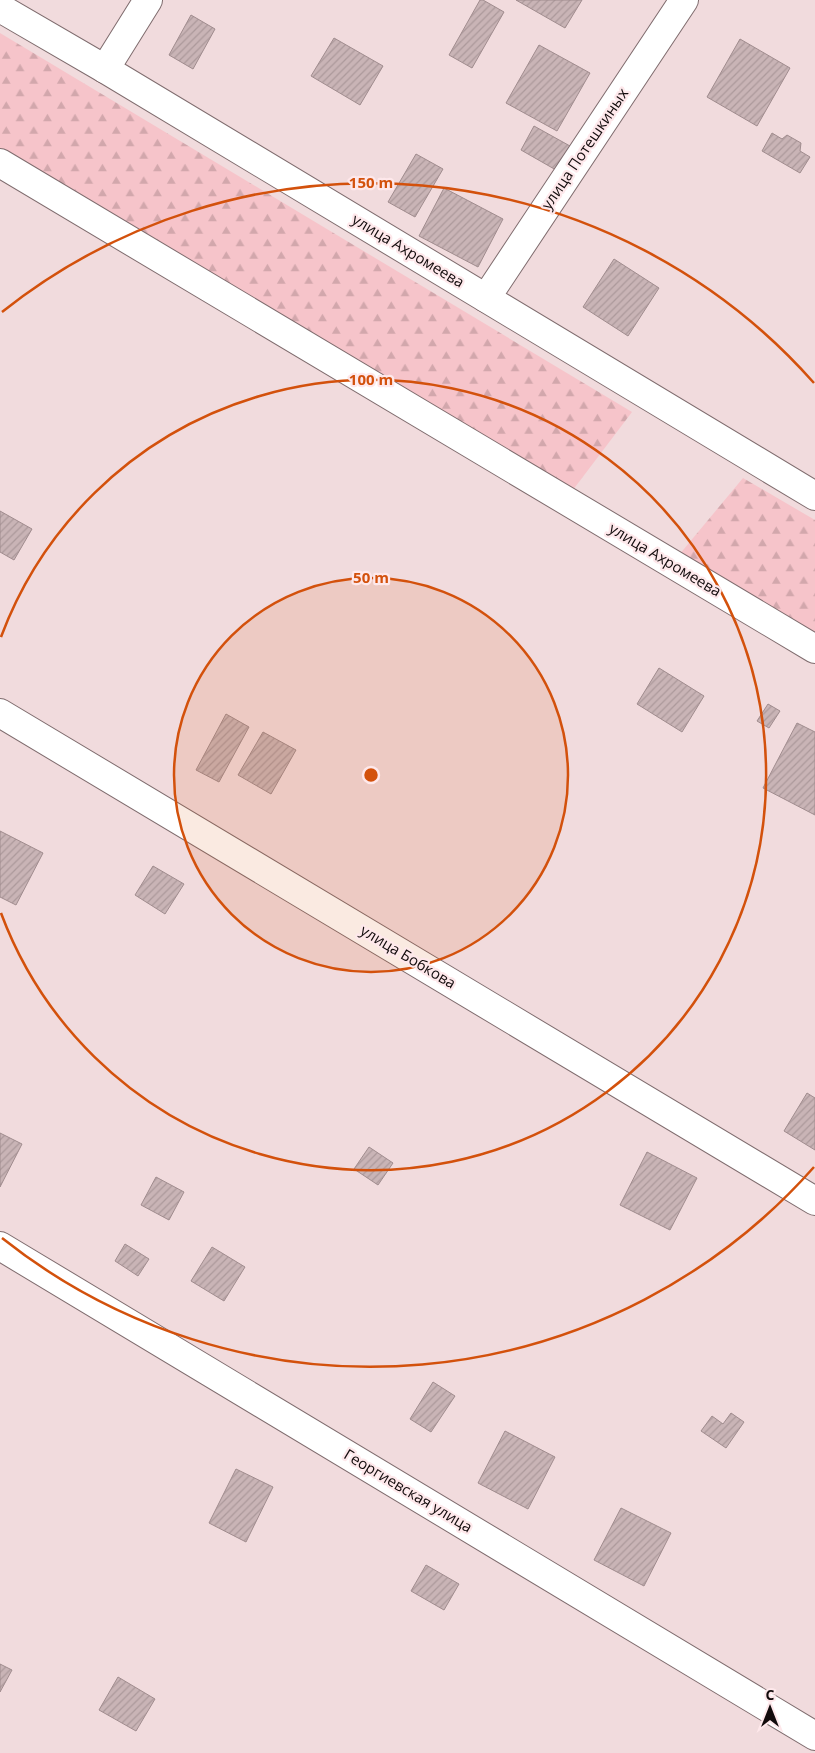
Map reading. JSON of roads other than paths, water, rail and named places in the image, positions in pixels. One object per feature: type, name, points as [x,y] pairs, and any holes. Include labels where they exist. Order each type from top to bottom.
[{"type":"street","points":[[105,69],[148,0]]},
{"type":"street","name":"улица Потешкиных","points":[[486,298],[684,0]]},
{"type":"street","name":"улица Ахромеева","points":[[0,8],[105,69],[815,496]]},
{"type":"street","name":"улица Ахромеева","points":[[0,163],[815,649]]},
{"type":"street","name":"улица Бобкова","points":[[0,713],[815,1201]]},
{"type":"street","name":"Георгиевская улица","points":[[0,1246],[815,1736]]}]
